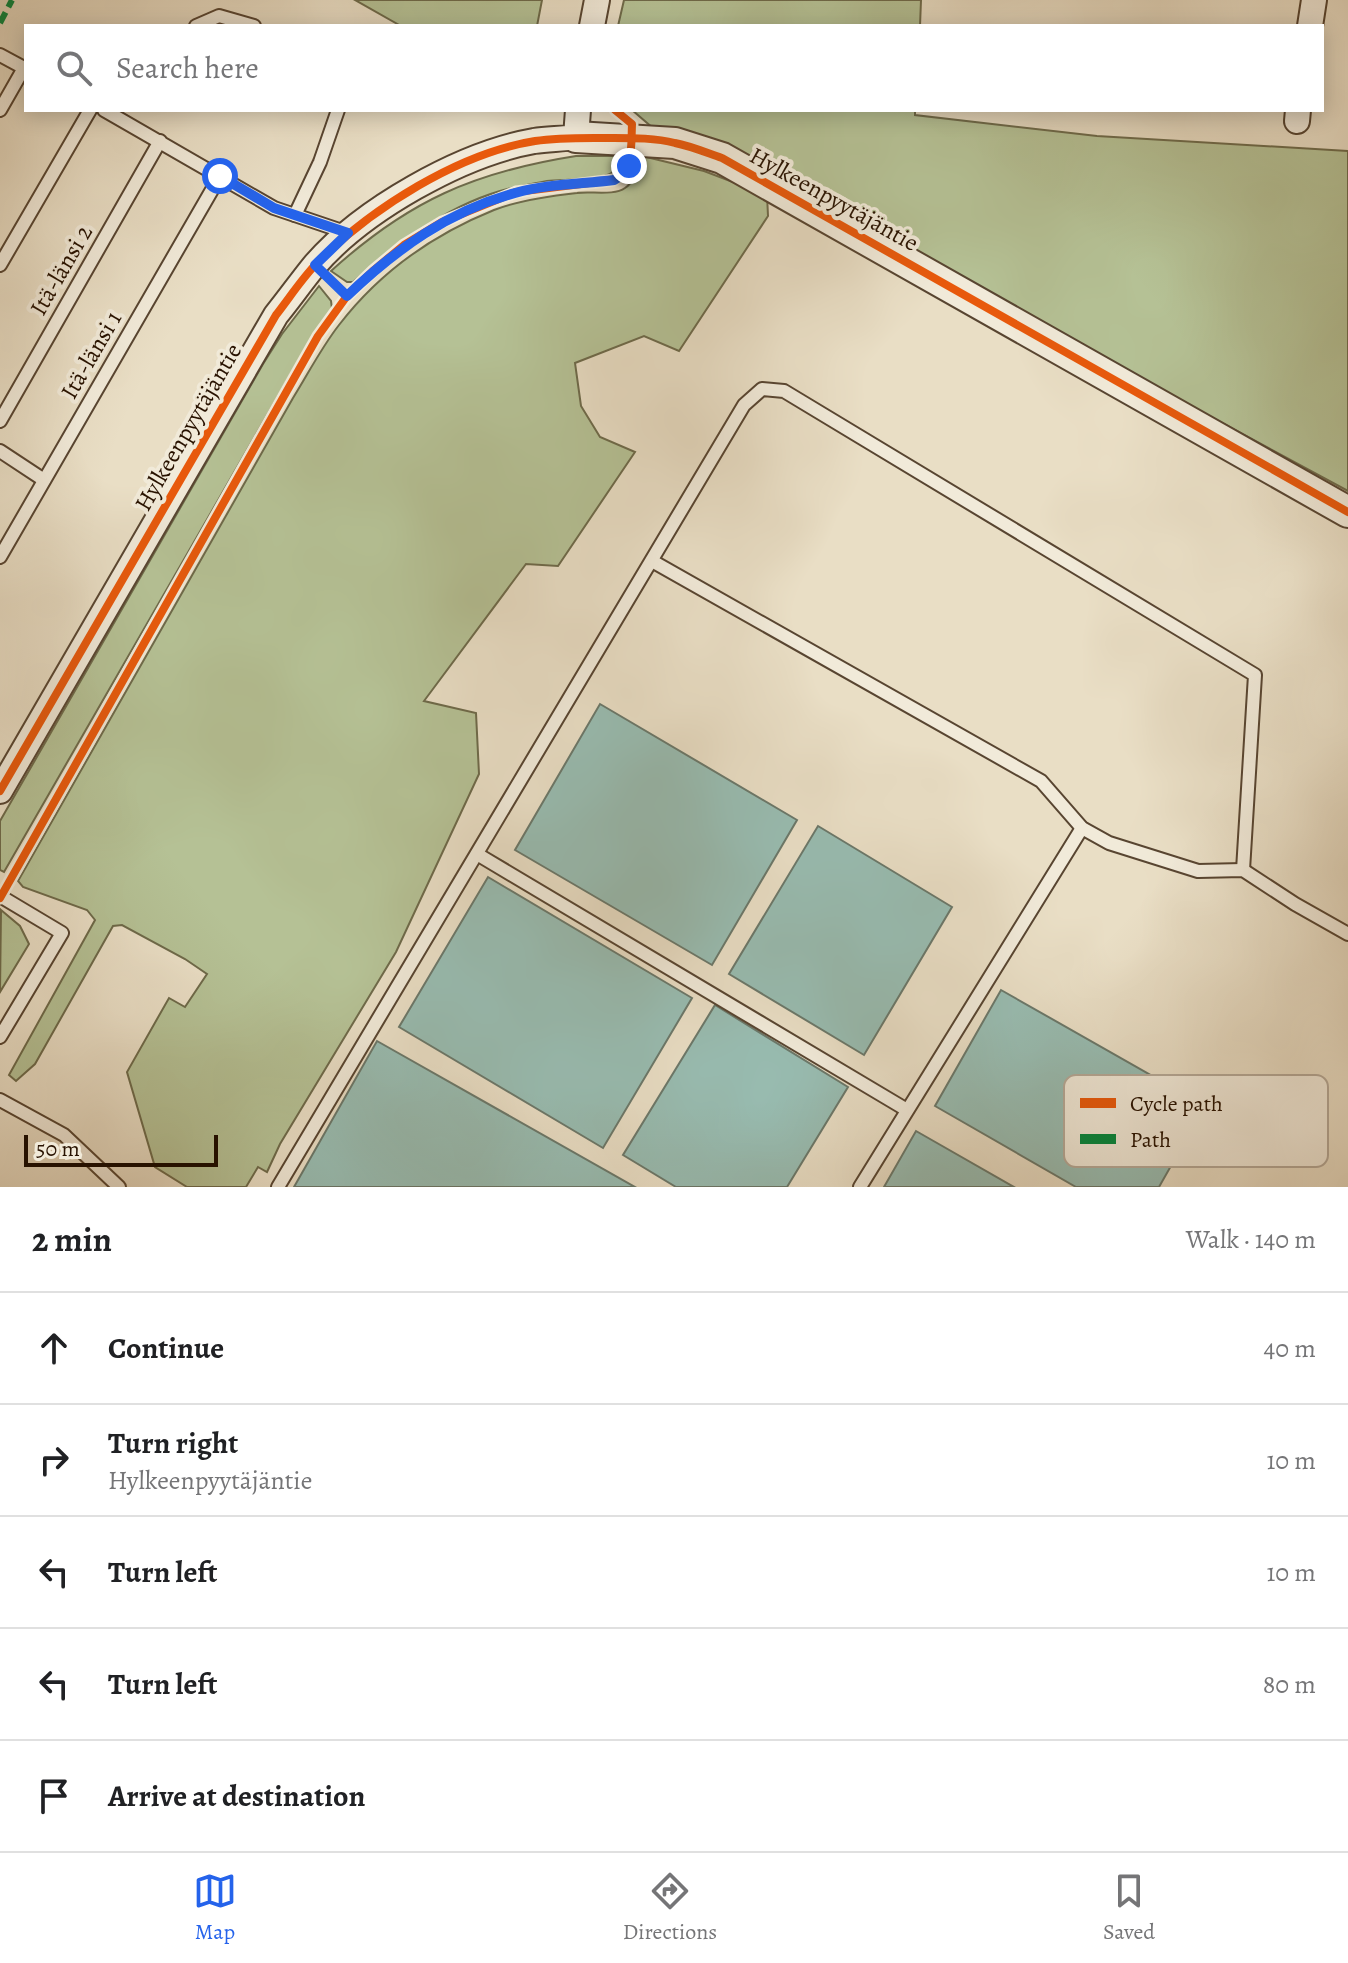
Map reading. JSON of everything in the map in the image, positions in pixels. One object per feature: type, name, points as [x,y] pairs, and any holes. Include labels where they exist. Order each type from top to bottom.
[{"type":"street","points":[[592,24],[597,0]]},
{"type":"street","points":[[1310,24],[1314,0]]},
{"type":"street","name":"Hylkeenpyytäjäntie","points":[[0,791],[276,315],[315,265],[348,233],[394,199],[484,156],[577,124],[631,138],[675,143],[722,158],[1348,512]]},
{"type":"lane","points":[[201,24],[219,16],[247,24]]},
{"type":"lane","points":[[0,55],[24,68]]},
{"type":"lane","points":[[0,110],[24,71]]},
{"type":"lane","points":[[0,265],[89,112]]},
{"type":"lane","points":[[108,112],[274,208],[348,233]]},
{"type":"lane","points":[[295,215],[320,162],[337,112]]},
{"type":"lane","name":"Itä-länsi 2","points":[[0,421],[160,141]]},
{"type":"lane","name":"Itä-länsi 1","points":[[0,557],[220,176]]},
{"type":"lane","points":[[278,1187],[744,405],[762,389],[784,391],[1255,675],[1243,870]]},
{"type":"lane","points":[[0,451],[44,480]]},
{"type":"lane","points":[[652,561],[1041,781],[1082,828],[1109,843],[1198,871],[1243,870],[1348,934]]},
{"type":"lane","points":[[860,1187],[1082,828]]},
{"type":"lane","points":[[477,854],[907,1110]]},
{"type":"lane","points":[[0,896],[62,933],[0,1037]]},
{"type":"lane","points":[[0,1100],[64,1135],[112,1184]]},
{"type":"green space","points":[[355,0],[542,0],[537,24],[397,24]]},
{"type":"green space","points":[[624,0],[921,0],[920,24],[618,24]]},
{"type":"green space","points":[[634,112],[915,112],[915,115],[1097,136],[1348,151],[1348,491],[694,137],[653,128]]},
{"type":"green space","points":[[638,155],[704,171],[767,195],[768,216],[679,351],[644,336],[575,363],[581,406],[600,437],[635,452],[558,566],[526,564],[424,701],[476,713],[479,774],[396,952],[280,1144],[267,1172],[258,1167],[246,1187],[187,1187],[155,1167],[127,1072],[169,998],[185,1007],[207,974],[122,925],[113,926],[35,1064],[16,1081],[9,1075],[95,920],[87,910],[23,887],[18,881],[293,398],[326,343],[355,306],[408,257],[471,220],[494,210],[545,197],[615,192],[625,188],[633,178]]},
{"type":"green space","points":[[576,156],[619,156],[619,163],[615,171],[600,177],[535,183],[471,202],[409,237],[353,282],[347,282],[331,271],[387,226],[444,193],[506,171]]},
{"type":"green space","points":[[319,286],[331,301],[332,309],[308,344],[4,872],[0,870],[0,821],[263,364]]},
{"type":"green space","points":[[1,910],[20,926],[29,944],[0,992]]},
{"type":"water","points":[[600,704],[797,820],[712,965],[515,850]]},
{"type":"water","points":[[818,826],[952,907],[864,1055],[729,974]]},
{"type":"water","points":[[488,877],[692,998],[603,1148],[399,1027]]},
{"type":"water","points":[[1001,990],[1150,1075],[1064,1075],[1064,1167],[1170,1167],[1159,1187],[1076,1187],[935,1106]]},
{"type":"water","points":[[715,1005],[848,1087],[787,1187],[676,1187],[623,1155]]},
{"type":"water","points":[[377,1041],[635,1187],[294,1187]]},
{"type":"water","points":[[916,1131],[1014,1187],[884,1187]]},
{"type":"marked path","points":[[0,23],[12,0]]},
{"type":"cycle path","points":[[0,898],[318,336],[347,296],[404,245],[442,222],[516,192],[614,180],[625,170],[631,148],[632,124],[617,112]]},
{"type":"cycle path","points":[[0,791],[276,315],[307,274],[340,242],[390,203],[447,170],[506,147],[555,139],[653,139],[722,158],[1348,512]]},
{"type":"route","points":[[220,176],[274,208],[348,233],[315,265],[347,296],[404,245],[442,222],[516,192],[614,180],[629,166]]}]
